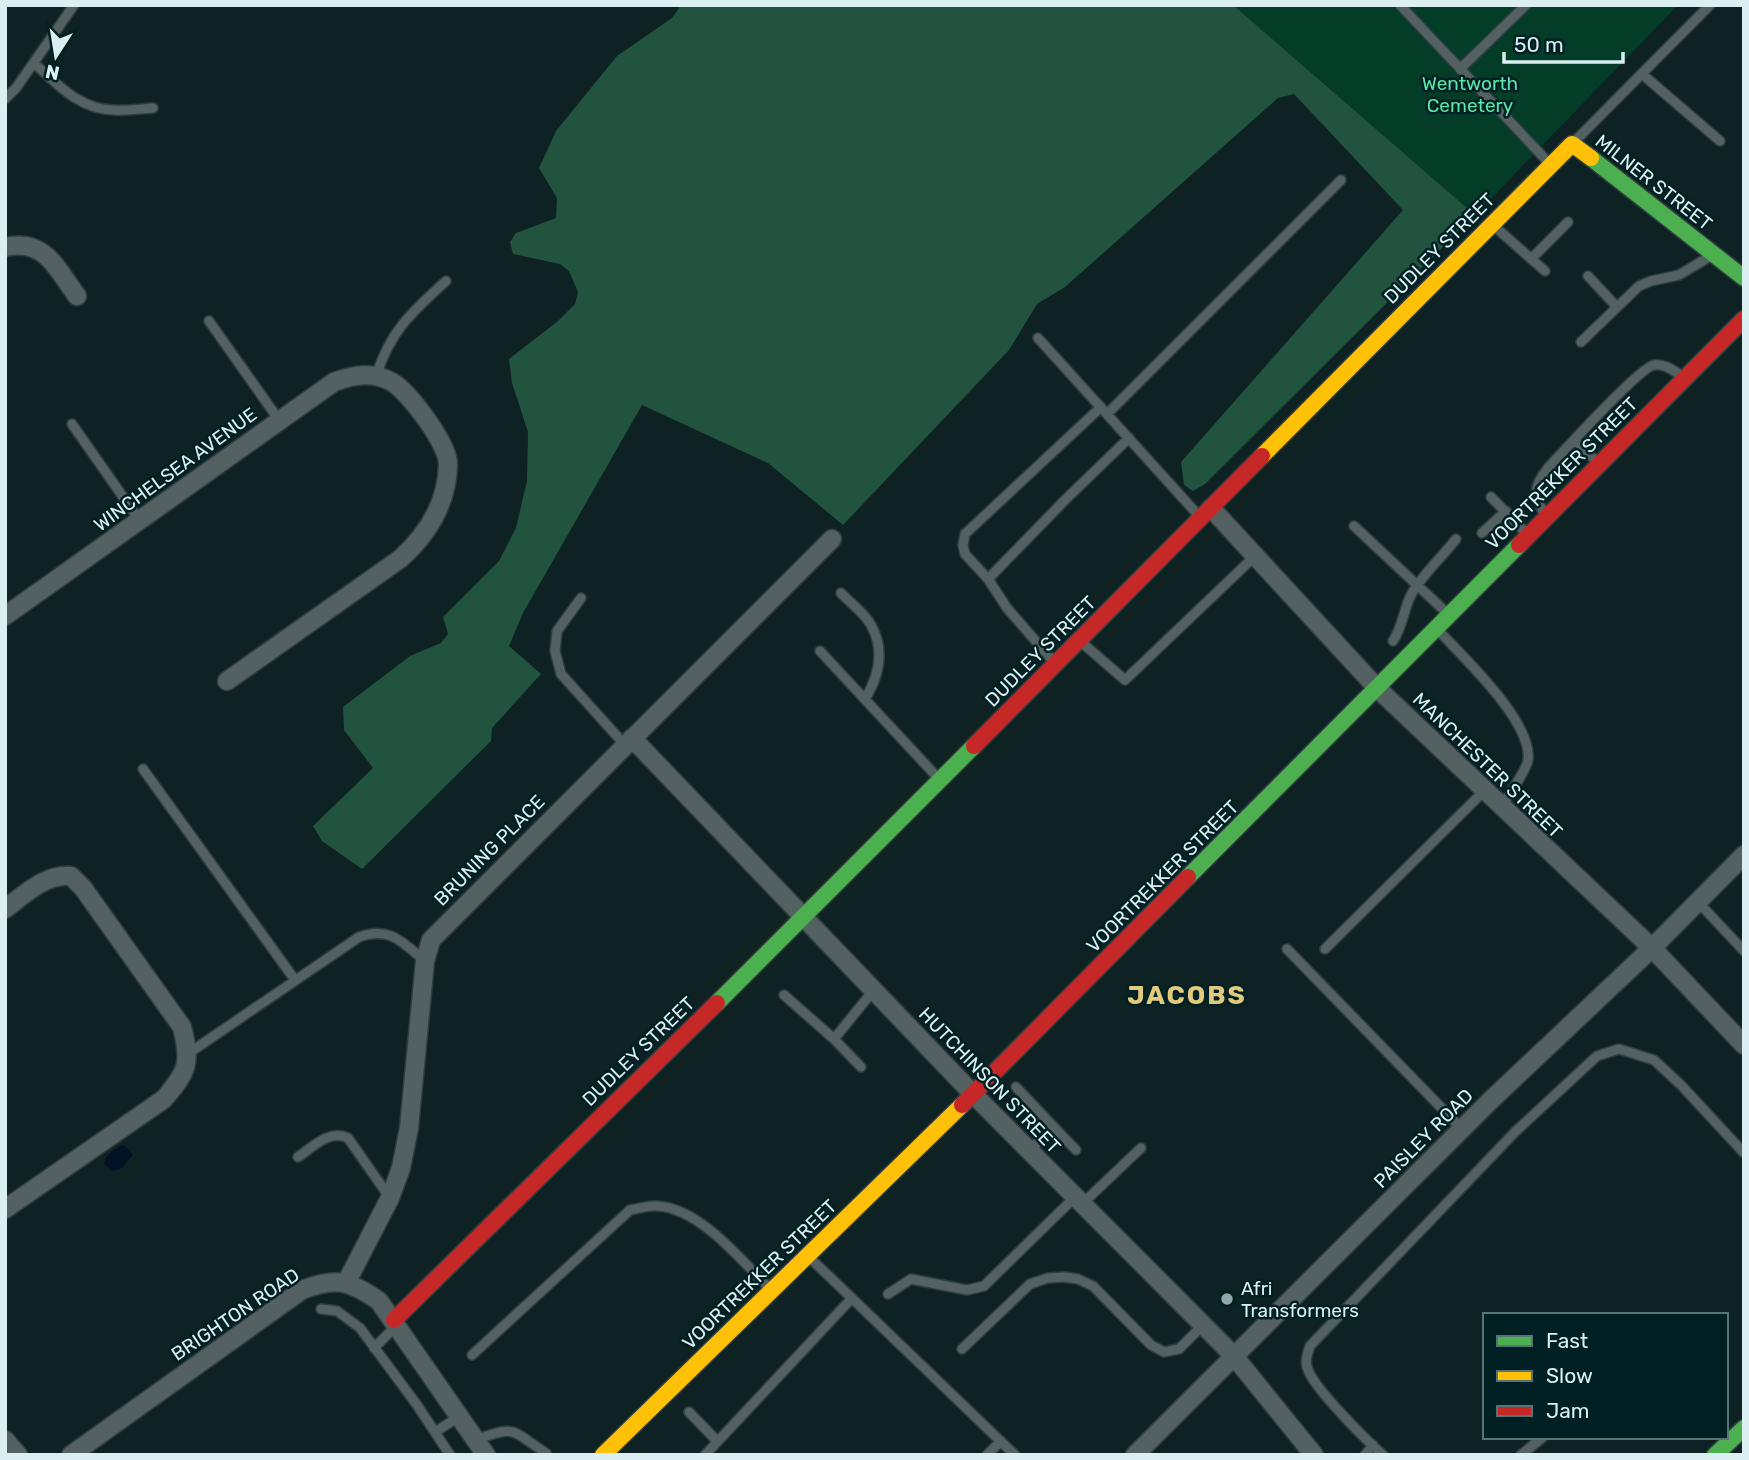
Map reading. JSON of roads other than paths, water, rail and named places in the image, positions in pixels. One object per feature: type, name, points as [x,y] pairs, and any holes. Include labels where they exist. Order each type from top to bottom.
[{"type":"street","name":"DUDLEY STREET","points":[[396,1323],[1572,145]]},
{"type":"street","name":"MILNER STREET","points":[[1572,145],[1744,278]]},
{"type":"street","points":[[5,247],[21,243],[45,253],[77,296]]},
{"type":"street","name":"VOORTREKKER STREET","points":[[603,1455],[973,1094],[1744,319]]},
{"type":"street","name":"WINCHELSEA AVENUE","points":[[5,616],[334,382],[351,375],[376,376]]},
{"type":"street","points":[[226,681],[400,559],[418,543],[437,515],[449,463],[445,449],[403,391],[392,382],[376,376]]},
{"type":"street","name":"MANCHESTER STREET","points":[[1206,513],[1255,556],[1378,689],[1652,948],[1744,1045]]},
{"type":"street","name":"BRUNING PLACE","points":[[346,1283],[390,1198],[401,1168],[409,1128],[425,961],[431,940],[832,539]]},
{"type":"street","name":"HUTCHINSON STREET","points":[[629,741],[973,1094],[1233,1355],[1314,1455]]},
{"type":"street","name":"PAISLEY ROAD","points":[[1135,1455],[1462,1129],[1652,948],[1744,855]]},
{"type":"street","points":[[5,909],[43,882],[59,875],[71,876],[83,888],[182,1027],[189,1053],[182,1079],[164,1099],[5,1209]]},
{"type":"street","name":"BRIGHTON ROAD","points":[[71,1455],[302,1290],[324,1282],[346,1283]]},
{"type":"street","points":[[346,1283],[379,1301],[481,1447]]},
{"type":"street","points":[[1716,1455],[1744,1428]]},
{"type":"street","points":[[5,1440],[18,1455]]},
{"type":"lane","points":[[5,99],[16,88],[74,5]]},
{"type":"lane","points":[[1400,5],[1551,165]]},
{"type":"lane","points":[[1460,69],[1526,5]]},
{"type":"lane","name":"DUDLEY STREET","points":[[1572,145],[1710,5]]},
{"type":"lane","points":[[34,63],[64,91],[84,104],[112,111],[153,108]]},
{"type":"lane","points":[[1642,75],[1720,141]]},
{"type":"lane","points":[[1056,664],[965,554],[965,534],[1104,411],[1341,180]]},
{"type":"lane","points":[[1531,259],[1568,222]]},
{"type":"lane","points":[[1492,225],[1545,271]]},
{"type":"lane","points":[[1581,342],[1639,286],[1679,275],[1714,254]]},
{"type":"lane","points":[[1588,276],[1617,307]]},
{"type":"lane","points":[[376,376],[386,346],[403,321],[446,281]]},
{"type":"lane","points":[[209,321],[279,420]]},
{"type":"lane","points":[[1038,338],[1129,438],[1206,513]]},
{"type":"lane","points":[[1546,517],[1537,501],[1538,482],[1575,440],[1648,367],[1663,365],[1685,378]]},
{"type":"lane","points":[[72,424],[139,521]]},
{"type":"lane","points":[[988,579],[1129,438]]},
{"type":"lane","points":[[1575,440],[1599,464]]},
{"type":"lane","points":[[1491,496],[1528,535]]},
{"type":"lane","points":[[1482,533],[1506,511]]},
{"type":"lane","points":[[1354,526],[1448,615]]},
{"type":"lane","points":[[1393,641],[1403,623],[1404,610],[1417,587],[1456,539]]},
{"type":"lane","points":[[1079,641],[1125,680],[1255,556]]},
{"type":"lane","points":[[841,593],[871,624],[879,647],[874,684],[865,699]]},
{"type":"lane","points":[[581,598],[557,631],[555,651],[561,674],[629,741]]},
{"type":"lane","points":[[1436,627],[1499,696],[1519,724],[1527,744],[1528,761],[1502,806]]},
{"type":"lane","points":[[820,650],[941,780]]},
{"type":"lane","points":[[143,769],[295,981]]},
{"type":"lane","points":[[1325,949],[1485,790]]},
{"type":"lane","points":[[1698,901],[1744,951]]},
{"type":"lane","points":[[189,1053],[359,937],[379,933],[395,936],[425,961]]},
{"type":"lane","points":[[1287,949],[1462,1129]]},
{"type":"lane","points":[[834,1039],[873,991]]},
{"type":"lane","points":[[784,995],[862,1067]]},
{"type":"lane","points":[[1383,1455],[1323,1393],[1308,1372],[1306,1358],[1310,1346],[1516,1132],[1597,1056],[1619,1049],[1654,1060],[1744,1153]]},
{"type":"lane","points":[[1016,1087],[1076,1150]]},
{"type":"lane","points":[[1030,1151],[1052,1125]]},
{"type":"lane","points":[[298,1157],[332,1135],[340,1134],[348,1138],[390,1198]]},
{"type":"lane","points":[[888,1294],[911,1279],[967,1290],[984,1286],[1141,1148]]},
{"type":"lane","points":[[472,1355],[630,1210],[656,1205],[682,1212],[713,1232],[771,1290]]},
{"type":"lane","points":[[807,1255],[1015,1455]]},
{"type":"lane","points":[[962,1349],[1030,1284],[1048,1278],[1077,1279],[1093,1286],[1151,1345],[1164,1352],[1179,1349],[1203,1325]]},
{"type":"lane","points":[[705,1455],[852,1298]]},
{"type":"lane","points":[[321,1309],[328,1308],[348,1318],[360,1328],[450,1455]]},
{"type":"lane","points":[[374,1348],[396,1323]]},
{"type":"lane","points":[[689,1412],[717,1441]]},
{"type":"lane","points":[[435,1432],[460,1416]]},
{"type":"lane","points":[[481,1447],[502,1430],[510,1430],[545,1453]]},
{"type":"lane","points":[[1521,1455],[1541,1439]]},
{"type":"lane","points":[[987,1455],[1001,1441]]},
{"type":"lane","points":[[1365,1455],[1373,1445]]},
{"type":"water","points":[[124,1145],[133,1155],[122,1168],[112,1171],[104,1164],[105,1160],[111,1152]]},
{"type":"place","name":"Afri Transformers","points":[[1227,1299]]},
{"type":"district","name":"JACOBS","points":[[1187,995]]},
{"type":"park label","name":"Wentworth Cemetery","points":[[1470,94]]}]
